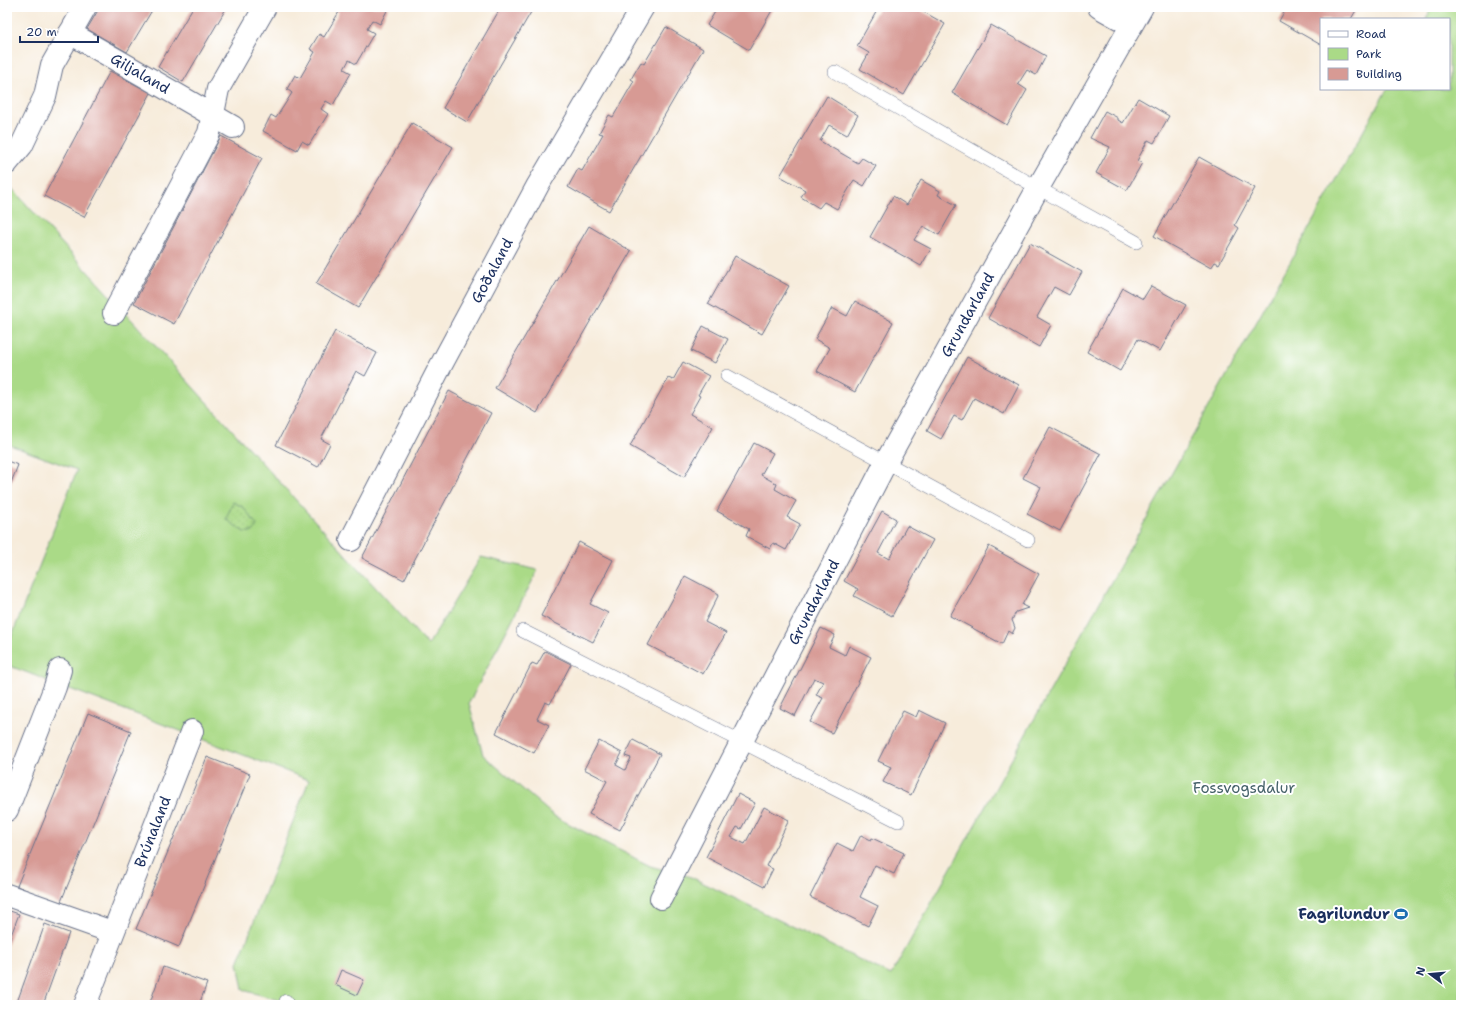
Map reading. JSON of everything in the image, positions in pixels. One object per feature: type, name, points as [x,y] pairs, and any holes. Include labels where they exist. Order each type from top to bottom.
[{"type":"street","points":[[7,163],[22,145],[45,96],[52,65],[85,7]]},
{"type":"street","points":[[114,313],[209,133],[218,89],[265,7]]},
{"type":"street","name":"Goðaland","points":[[351,540],[439,369],[538,185],[643,7]]},
{"type":"street","points":[[1099,7],[1137,16]]},
{"type":"street","name":"Grundarland","points":[[661,898],[886,462],[1038,188],[1137,16]]},
{"type":"street","name":"Giljaland","points":[[70,32],[234,127]]},
{"type":"street","points":[[7,810],[55,687],[60,670]]},
{"type":"street","name":"Brúnaland","points":[[85,1005],[112,932],[192,731]]},
{"type":"street","points":[[7,895],[112,932]]},
{"type":"lane","points":[[835,72],[1136,242]]},
{"type":"lane","points":[[727,376],[1028,540]]},
{"type":"lane","points":[[523,631],[898,821]]},
{"type":"green space","name":"Fossvogsdalur","points":[[1432,7],[1461,7],[1461,1005],[296,1005],[243,990],[238,963],[309,780],[7,665],[7,648],[77,470],[7,444],[7,183],[428,645],[481,557],[538,570],[469,703],[483,755],[554,816],[650,866],[691,877],[891,975],[1386,90],[1450,90],[1450,18],[1426,18]]},
{"type":"green space","points":[[233,502],[243,507],[257,525],[253,532],[244,532],[226,519]]},
{"type":"building","points":[[100,7],[154,7],[127,52],[87,29]]},
{"type":"building","points":[[193,7],[227,7],[183,82],[158,67]]},
{"type":"building","points":[[335,7],[389,7],[380,24],[372,20],[367,29],[374,33],[356,64],[349,60],[344,69],[351,73],[333,105],[326,101],[321,109],[328,114],[309,145],[302,141],[297,150],[263,131],[271,115],[276,118],[292,93],[287,89],[295,75],[300,78],[315,52],[310,49],[319,34],[324,37],[339,12],[333,9]]},
{"type":"building","points":[[501,7],[534,7],[467,122],[443,108]]},
{"type":"building","points":[[718,7],[774,7],[749,50],[707,25]]},
{"type":"building","points":[[879,7],[915,7],[945,24],[904,95],[860,69],[869,53],[857,46]]},
{"type":"building","points":[[1287,7],[1358,7],[1352,18],[1320,18],[1320,44],[1279,21]]},
{"type":"building","points":[[991,25],[1046,56],[1036,75],[1027,70],[1018,84],[1027,90],[1007,125],[952,93]]},
{"type":"building","points":[[666,27],[703,49],[609,211],[568,187],[578,169],[582,171],[603,134],[599,133],[609,115],[613,117],[634,81],[631,79],[641,62],[644,64]]},
{"type":"building","points":[[110,71],[151,93],[84,217],[44,196]]},
{"type":"building","points":[[827,96],[858,115],[847,135],[829,125],[820,141],[858,163],[862,158],[876,166],[864,186],[854,180],[837,209],[824,202],[819,208],[801,197],[805,190],[780,176]]},
{"type":"building","points":[[1138,98],[1169,116],[1154,143],[1148,140],[1137,161],[1142,163],[1127,190],[1096,173],[1110,147],[1090,138],[1105,111],[1118,118],[1118,120],[1123,123]]},
{"type":"building","points":[[412,123],[453,147],[358,308],[316,284]]},
{"type":"building","points":[[221,136],[262,158],[174,324],[134,303]]},
{"type":"building","points":[[1199,157],[1255,188],[1235,225],[1239,228],[1219,264],[1215,262],[1211,268],[1154,236]]},
{"type":"building","points":[[921,180],[940,191],[938,195],[956,205],[939,235],[923,226],[914,240],[931,249],[921,266],[870,237],[893,196],[907,205]]},
{"type":"building","points":[[589,226],[631,251],[537,413],[495,388]]},
{"type":"building","points":[[1030,243],[1082,272],[1069,295],[1054,287],[1037,317],[1051,325],[1039,347],[988,318]]},
{"type":"building","points":[[735,256],[789,286],[762,334],[708,304]]},
{"type":"building","points":[[1151,286],[1186,305],[1160,351],[1138,339],[1120,371],[1087,352],[1123,288],[1143,299]]},
{"type":"building","points":[[855,301],[893,322],[855,392],[817,371],[830,348],[815,339],[832,308],[847,316]]},
{"type":"building","points":[[703,326],[728,339],[715,363],[691,351]]},
{"type":"building","points":[[335,331],[377,353],[365,376],[356,371],[321,439],[330,444],[318,467],[276,445]]},
{"type":"building","points":[[967,357],[1019,385],[1004,414],[974,398],[962,420],[954,416],[941,439],[927,431]]},
{"type":"building","points":[[683,362],[709,376],[698,395],[700,396],[690,414],[713,427],[684,477],[630,446],[668,378],[673,380]]},
{"type":"building","points":[[449,391],[491,413],[404,580],[362,558]]},
{"type":"building","points":[[1050,427],[1101,454],[1060,531],[1027,514],[1041,487],[1023,478]]},
{"type":"building","points":[[754,443],[773,453],[761,475],[777,484],[775,489],[796,501],[787,517],[800,524],[786,550],[773,543],[770,549],[746,536],[749,529],[717,511]]},
{"type":"building","points":[[7,461],[18,465],[7,493]]},
{"type":"building","points":[[882,511],[896,519],[878,553],[889,559],[907,526],[933,540],[892,616],[854,596],[858,589],[844,581]]},
{"type":"building","points":[[579,542],[613,560],[590,604],[608,613],[593,642],[541,616]]},
{"type":"building","points":[[989,546],[1039,574],[1022,605],[1028,608],[1016,612],[1012,620],[1015,628],[1012,634],[1008,631],[1002,644],[950,616]]},
{"type":"building","points":[[685,576],[719,594],[705,622],[726,633],[703,674],[648,645]]},
{"type":"building","points":[[821,628],[835,635],[829,647],[845,655],[849,646],[871,657],[832,733],[810,722],[823,698],[816,695],[823,682],[814,678],[795,716],[780,708]]},
{"type":"building","points":[[545,651],[571,664],[550,704],[545,702],[537,719],[549,725],[534,753],[496,733],[532,663],[537,665]]},
{"type":"building","points":[[919,710],[945,723],[911,795],[883,782],[891,767],[878,761],[903,711],[916,717]]},
{"type":"building","points":[[88,713],[131,731],[60,904],[17,886]]},
{"type":"building","points":[[633,740],[660,754],[620,830],[589,814],[607,781],[584,769],[599,741],[622,753],[616,765],[625,770],[631,758],[625,756]]},
{"type":"building","points":[[207,757],[250,774],[179,947],[136,929]]},
{"type":"building","points":[[738,794],[755,803],[741,829],[737,827],[731,837],[745,844],[764,807],[789,820],[766,866],[773,869],[764,887],[706,857]]},
{"type":"building","points":[[861,835],[871,840],[872,838],[904,853],[894,874],[875,865],[860,897],[878,906],[868,926],[810,897],[837,843],[853,851]]},
{"type":"building","points":[[7,910],[19,914],[7,946]]},
{"type":"building","points":[[45,924],[69,933],[43,1005],[16,1005]]},
{"type":"building","points":[[163,967],[207,983],[199,1005],[149,1005]]},
{"type":"building","points":[[341,970],[364,980],[357,995],[335,985]]},
{"type":"place","name":"Fagrilundur","points":[[1401,914]]}]
